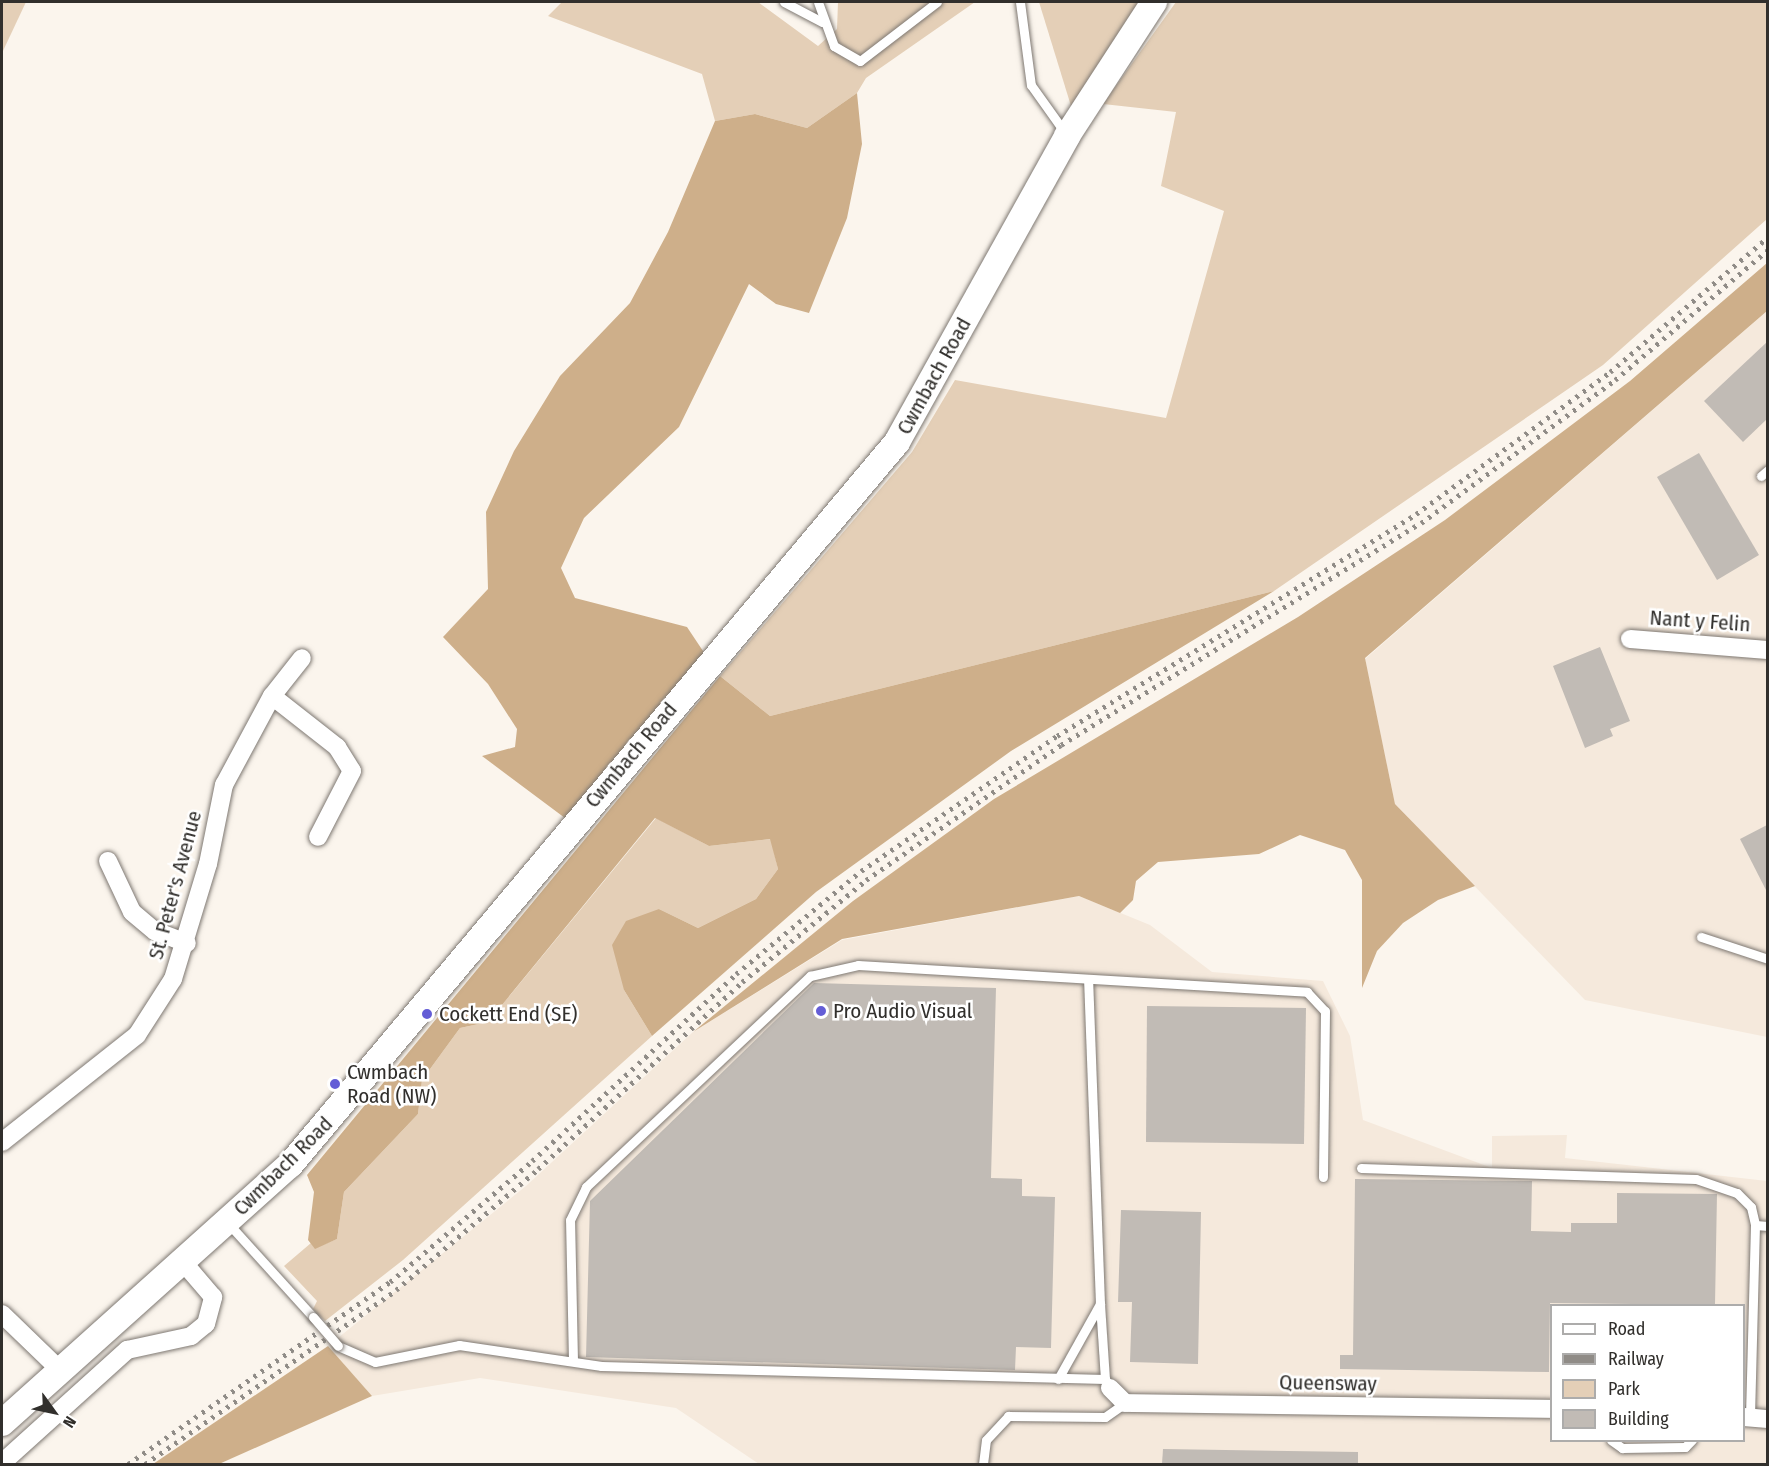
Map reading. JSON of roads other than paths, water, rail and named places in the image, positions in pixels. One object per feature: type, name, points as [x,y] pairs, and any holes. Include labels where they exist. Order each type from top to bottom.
[{"type":"main road","name":"Cwmbach Road","points":[[2,1423],[59,1369],[184,1263],[290,1165],[897,442],[1067,136],[1154,2]]},
{"type":"street","name":"Nant y Felin","points":[[1630,639],[1767,650]]},
{"type":"street","name":"St. Peter's Avenue","points":[[2,1142],[137,1035],[173,979],[187,943],[224,785],[272,696],[302,658]]},
{"type":"street","points":[[272,696],[337,747],[352,771],[318,837]]},
{"type":"street","points":[[108,861],[132,912],[155,931],[187,943]]},
{"type":"street","points":[[4,1463],[127,1350],[191,1336],[206,1324],[213,1297],[184,1263]]},
{"type":"street","points":[[2,1314],[59,1369]]},
{"type":"street","points":[[1107,1383],[1125,1403]]},
{"type":"street","name":"Queensway","points":[[1125,1403],[1550,1409]]},
{"type":"lane","points":[[784,2],[822,22]]},
{"type":"lane","points":[[818,2],[822,22],[834,46],[860,61],[936,2]]},
{"type":"lane","points":[[1020,2],[1031,85],[1067,136]]},
{"type":"lane","points":[[1701,937],[1767,959]]},
{"type":"lane","points":[[573,1361],[570,1220],[586,1187],[810,976],[858,966],[1307,992],[1325,1011],[1323,1177]]},
{"type":"lane","points":[[227,1222],[339,1346],[375,1362],[459,1345],[573,1361],[1058,1379],[1107,1383],[1100,1304],[1088,979]]},
{"type":"lane","points":[[1361,1168],[1696,1179],[1737,1193],[1750,1207],[1755,1226],[1754,1418]]},
{"type":"lane","points":[[1755,1226],[1767,1226]]},
{"type":"lane","points":[[1058,1379],[1100,1304]]},
{"type":"lane","points":[[983,1464],[986,1440],[1008,1416],[1104,1417],[1125,1403]]},
{"type":"lane","points":[[1614,1442],[1622,1448],[1684,1447],[1690,1442]]},
{"type":"railway","points":[[128,1464],[390,1282],[532,1161],[736,974],[861,871],[1057,736],[1416,514],[1610,372],[1768,237]]},
{"type":"railway","points":[[145,1464],[396,1290],[538,1169],[742,982],[866,880],[1061,745],[1421,523],[1615,380],[1768,250]]},
{"type":"place","name":"Pro Audio Visual","points":[[821,1011]]},
{"type":"place","name":"Cockett End (SE)","points":[[427,1014]]},
{"type":"place","name":"Cwmbach Road (NW)","points":[[335,1084]]}]
